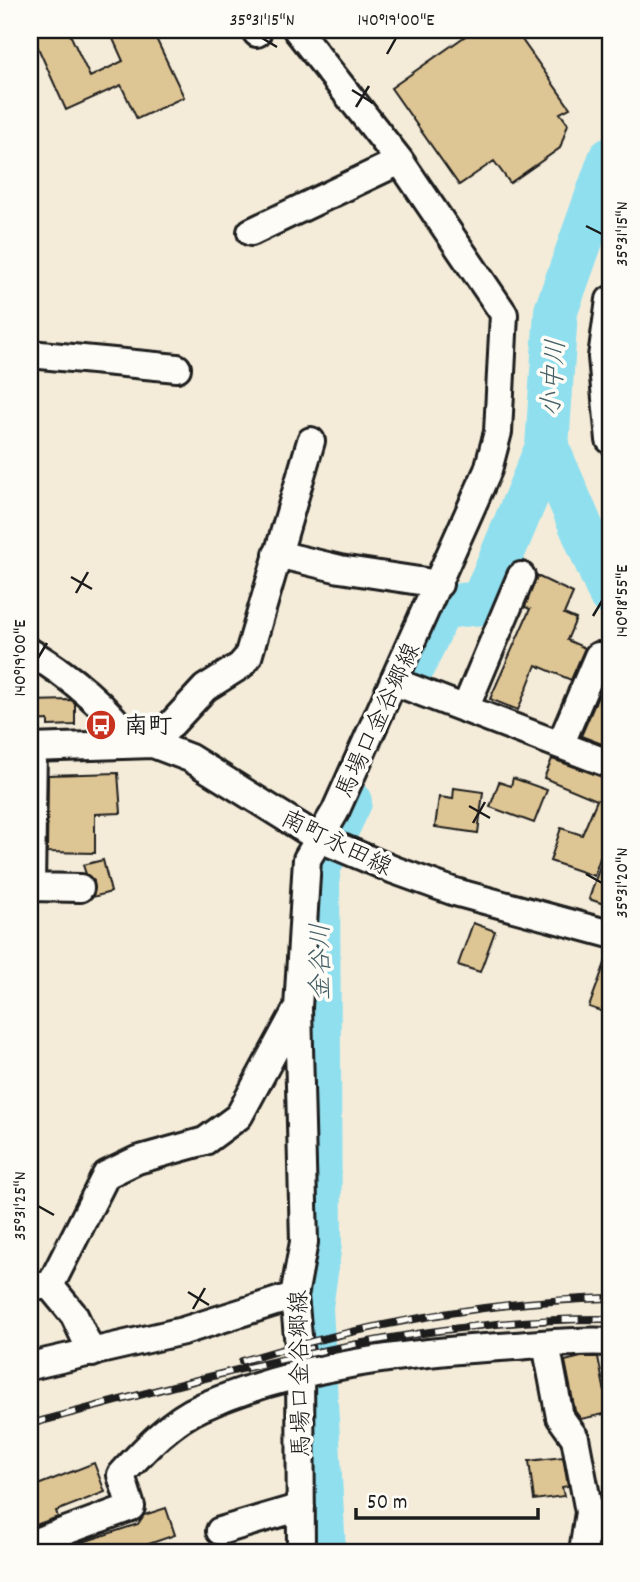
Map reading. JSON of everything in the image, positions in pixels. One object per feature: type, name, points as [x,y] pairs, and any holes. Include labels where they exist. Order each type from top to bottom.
[{"type":"street","points":[[251,232],[400,161],[297,30]]},
{"type":"street","name":"馬場口金谷郷線","points":[[301,1552],[300,1375],[294,1296],[304,1241],[298,1008],[307,859],[335,812],[439,584],[488,470],[498,432],[500,348],[504,314],[400,161]]},
{"type":"street","points":[[610,300],[602,357],[610,439]]},
{"type":"street","points":[[30,354],[177,368]]},
{"type":"street","points":[[30,652],[60,671],[109,711],[143,744],[205,688],[240,666],[248,657],[311,441]]},
{"type":"street","points":[[277,554],[340,569],[439,584]]},
{"type":"street","points":[[465,709],[521,576]]},
{"type":"street","points":[[561,743],[598,656]]},
{"type":"street","points":[[395,682],[561,743],[610,764]]},
{"type":"street","name":"南町永田線","points":[[31,748],[143,744],[190,758],[318,838],[455,892],[610,934]]},
{"type":"street","points":[[31,748],[31,887],[80,888]]},
{"type":"street","points":[[92,1353],[74,1315],[40,1286],[106,1175],[137,1160],[205,1141],[239,1115],[298,1008]]},
{"type":"street","points":[[30,1366],[183,1331],[294,1296]]},
{"type":"street","points":[[30,1544],[131,1507],[121,1475],[152,1441],[200,1408],[300,1375],[364,1362],[463,1349],[610,1342]]},
{"type":"street","points":[[546,1344],[560,1417],[575,1438],[589,1512],[583,1552]]},
{"type":"street","points":[[220,1531],[301,1507]]},
{"type":"building","points":[[30,30],[68,30],[90,77],[123,61],[109,30],[152,30],[184,97],[137,119],[121,85],[66,110]]},
{"type":"building","points":[[474,30],[515,30],[570,108],[560,113],[568,124],[560,148],[510,183],[494,161],[459,185],[391,88]]},
{"type":"building","points":[[537,576],[573,593],[564,614],[576,619],[567,640],[585,648],[571,680],[536,665],[518,710],[490,699],[530,609],[525,607]]},
{"type":"building","points":[[599,694],[610,700],[610,747],[581,736]]},
{"type":"building","points":[[71,700],[75,703],[75,725],[48,726],[48,720],[30,721],[30,701]]},
{"type":"building","points":[[552,759],[610,779],[610,827],[594,876],[550,861],[561,828],[582,835],[597,800],[544,778]]},
{"type":"building","points":[[118,773],[121,813],[95,814],[95,853],[47,852],[48,775]]},
{"type":"building","points":[[513,778],[547,790],[534,823],[490,807],[499,782],[511,786]]},
{"type":"building","points":[[454,788],[483,792],[478,833],[435,827],[439,797],[453,799]]},
{"type":"building","points":[[607,845],[610,846],[610,906],[589,899]]},
{"type":"building","points":[[103,860],[111,892],[93,897],[94,881],[86,874],[83,865]]},
{"type":"building","points":[[473,923],[495,931],[480,972],[458,965]]},
{"type":"building","points":[[610,955],[610,1014],[589,1007]]},
{"type":"building","points":[[598,1357],[609,1413],[581,1419],[575,1411],[565,1361]]},
{"type":"building","points":[[563,1457],[568,1486],[562,1487],[564,1496],[534,1500],[529,1461]]},
{"type":"building","points":[[94,1463],[105,1492],[56,1511],[58,1517],[30,1527],[30,1488]]},
{"type":"building","points":[[166,1508],[175,1535],[126,1552],[53,1552],[138,1524],[144,1515]]},
{"type":"waterway","name":"小中川","points":[[610,159],[556,311],[547,447],[610,594]]},
{"type":"waterway","name":"金谷川","points":[[412,669],[441,607],[482,603],[547,447]]},
{"type":"waterway","name":"金谷川","points":[[324,1552],[311,1307],[320,1244],[318,869],[350,802]]},
{"type":"railway","points":[[242,1361],[333,1336],[424,1317],[517,1304],[610,1298]]},
{"type":"railway","points":[[30,1424],[245,1368],[390,1338],[536,1321],[610,1319]]},
{"type":"place","name":"南町","points":[[101,725]]}]
